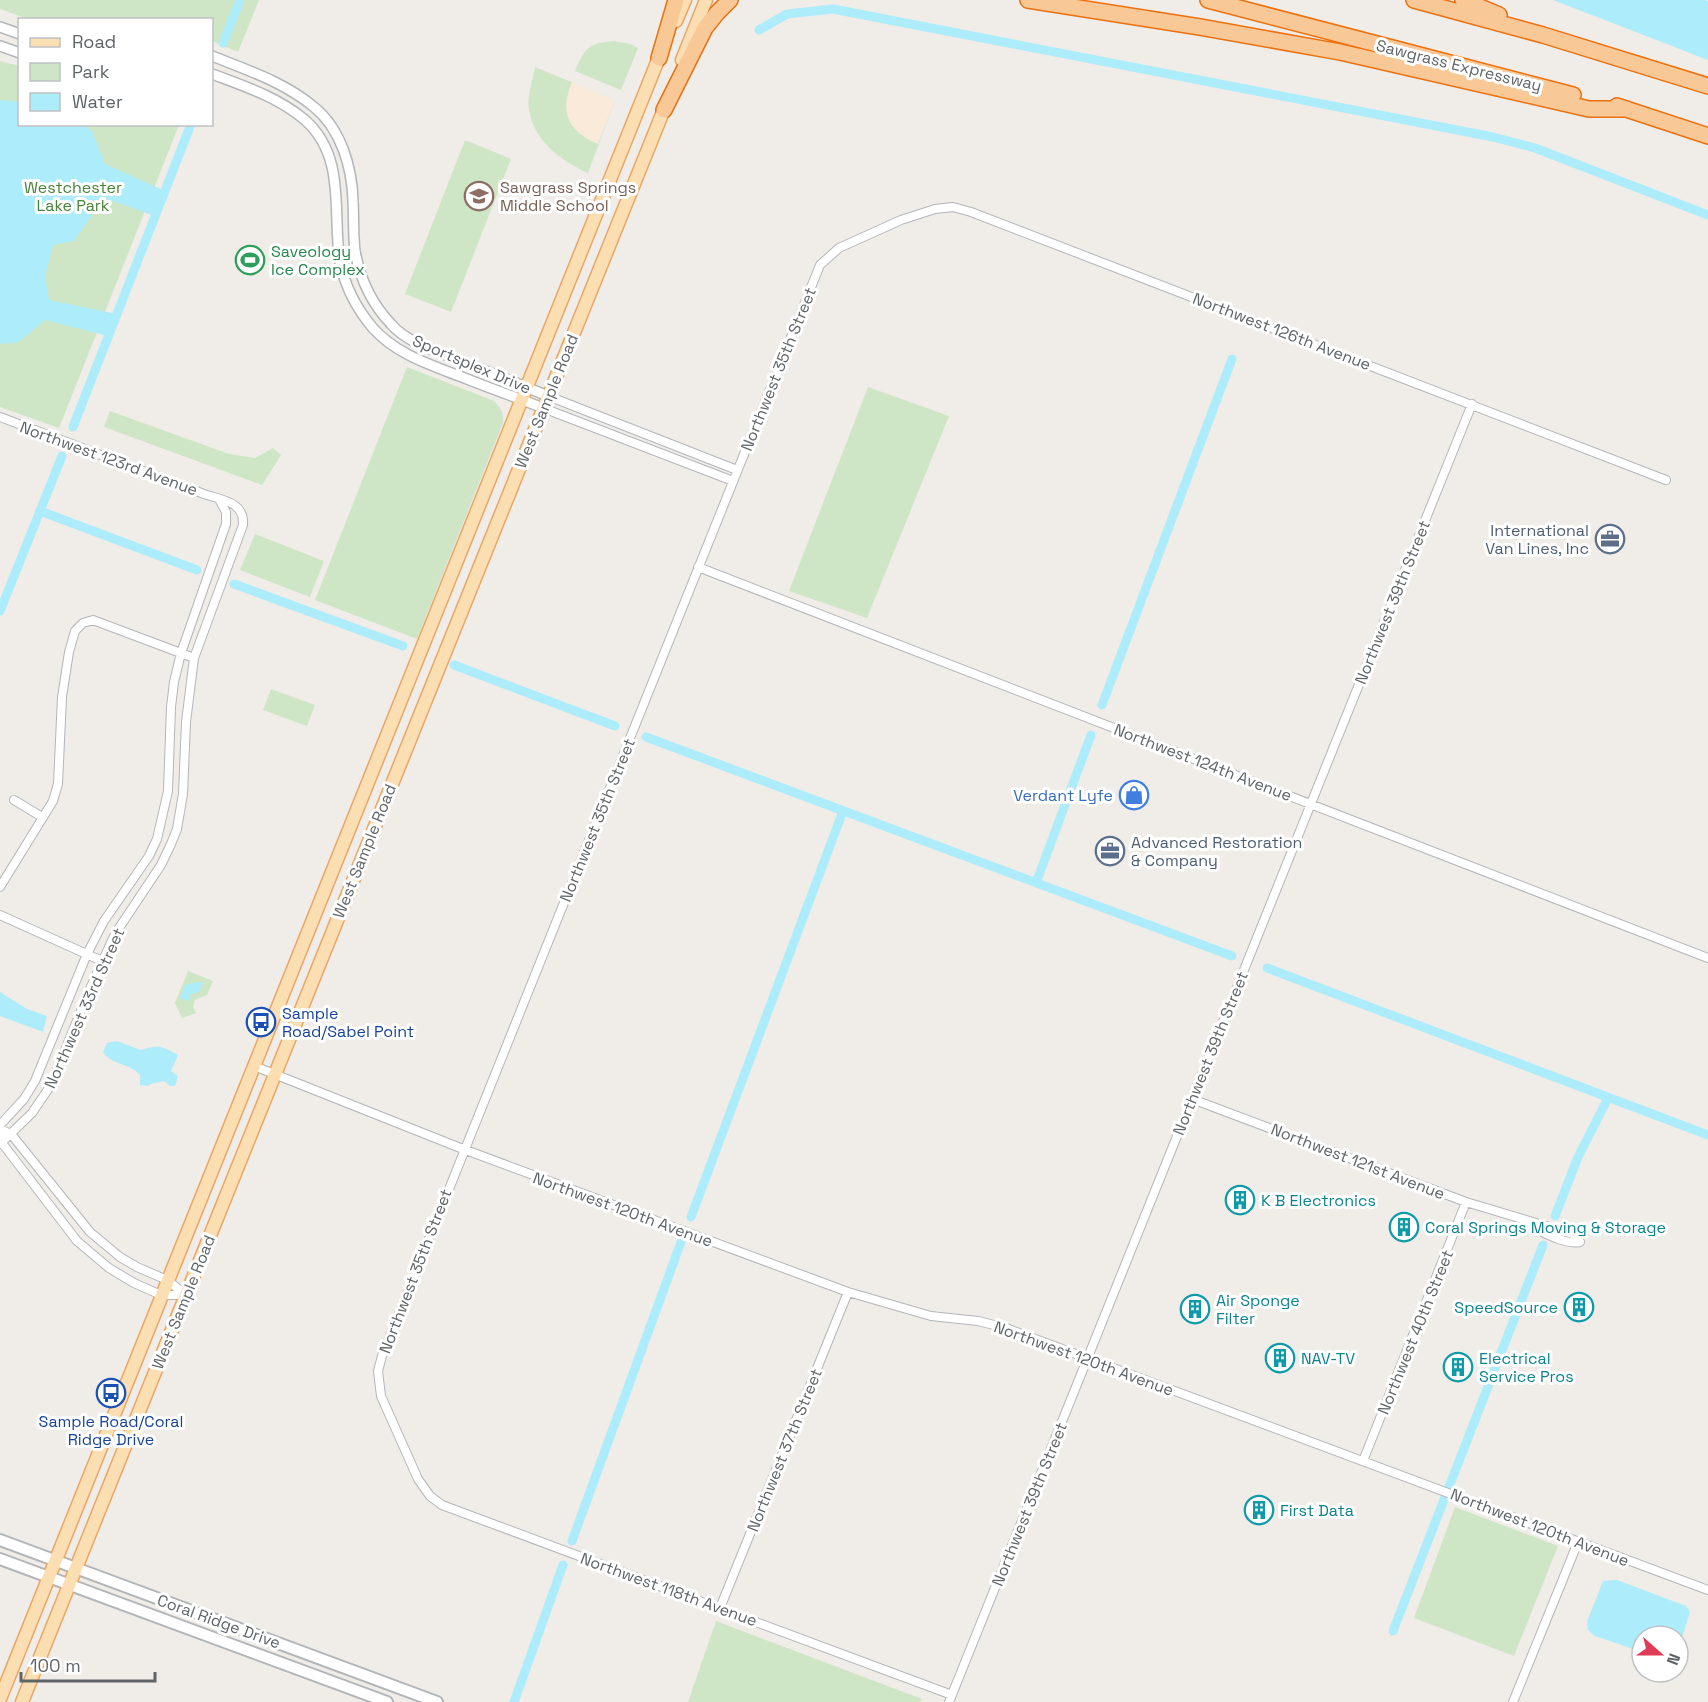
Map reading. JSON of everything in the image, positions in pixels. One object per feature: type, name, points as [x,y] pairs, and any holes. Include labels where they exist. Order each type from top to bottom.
[{"type":"highway","points":[[659,58],[676,0]]},
{"type":"highway","points":[[664,111],[705,28],[730,0]]},
{"type":"highway","points":[[1028,0],[1220,30],[1340,52],[1589,109],[1627,109]]},
{"type":"highway","name":"Sawgrass Expressway","points":[[1208,0],[1627,109],[1708,136]]},
{"type":"highway","points":[[1414,0],[1543,35],[1708,86]]},
{"type":"highway","points":[[1463,0],[1543,35]]},
{"type":"main road","name":"West Sample Road","points":[[0,1699],[659,58],[685,0]]},
{"type":"main road","name":"West Sample Road","points":[[22,1702],[664,111],[706,0]]},
{"type":"main road","name":"Coral Ridge Drive","points":[[0,1540],[435,1702]]},
{"type":"main road","name":"Coral Ridge Drive","points":[[0,1559],[387,1702]]},
{"type":"street","points":[[0,27],[18,33]]},
{"type":"street","points":[[0,46],[18,51]]},
{"type":"street","name":"Sportsplex Drive","points":[[213,56],[268,79],[314,107],[339,138],[352,183],[355,251],[363,284],[392,326],[418,343],[527,387],[546,402]]},
{"type":"street","name":"Sportsplex Drive","points":[[213,74],[278,101],[305,120],[315,131],[332,165],[337,196],[340,261],[346,284],[372,326],[397,348],[412,356],[522,400],[546,402]]},
{"type":"street","points":[[305,120],[314,107]]},
{"type":"street","name":"Northwest 126th Avenue","points":[[895,222],[935,209],[953,207],[971,212],[1666,480]]},
{"type":"street","name":"Northwest 35th Street","points":[[408,1457],[381,1396],[378,1371],[382,1356],[820,265],[839,248],[895,222]]},
{"type":"street","points":[[546,402],[737,470]]},
{"type":"street","points":[[546,402],[732,481]]},
{"type":"street","name":"Northwest 39th Street","points":[[950,1699],[1472,404]]},
{"type":"street","name":"Northwest 123rd Avenue","points":[[0,417],[219,499]]},
{"type":"street","name":"Northwest 33rd Street","points":[[0,1127],[24,1100],[36,1081],[87,954],[104,921],[149,856],[157,838],[168,791],[171,707],[181,653],[226,524],[226,512],[219,499]]},
{"type":"street","name":"Northwest 33rd Street","points":[[1,1141],[32,1113],[51,1084],[115,934],[161,865],[177,829],[183,794],[186,722],[194,658],[243,525],[244,516],[240,508],[231,502],[219,499]]},
{"type":"street","name":"Northwest 124th Avenue","points":[[698,567],[1708,958]]},
{"type":"street","points":[[0,887],[53,801],[58,784],[62,697],[69,652],[75,631],[83,623],[93,620],[194,658]]},
{"type":"street","points":[[14,800],[42,817]]},
{"type":"street","points":[[157,838],[171,844]]},
{"type":"street","points":[[0,915],[102,961]]},
{"type":"street","name":"Northwest 120th Avenue","points":[[254,1066],[464,1149],[848,1292],[931,1316],[978,1321],[1006,1328],[1708,1590]]},
{"type":"street","name":"Northwest 121st Avenue","points":[[1192,1099],[1466,1202],[1576,1235],[1580,1242],[1572,1244],[1564,1241],[1528,1225],[1525,1221]]},
{"type":"street","points":[[0,1127],[11,1134],[90,1232],[120,1257],[168,1280],[186,1294]]},
{"type":"street","points":[[1,1141],[77,1241],[116,1272],[161,1295],[186,1294]]},
{"type":"street","name":"Northwest 40th Street","points":[[1363,1461],[1466,1202]]},
{"type":"street","name":"Northwest 37th Street","points":[[720,1608],[848,1292]]},
{"type":"street","name":"Northwest 118th Avenue","points":[[408,1457],[424,1488],[442,1505],[720,1608],[950,1699]]},
{"type":"street","points":[[1513,1702],[1578,1542]]},
{"type":"green space","points":[[0,0],[259,0],[238,52],[213,41],[213,18],[25,18],[0,9]]},
{"type":"green space","points":[[614,41],[638,48],[621,90],[575,71],[588,48],[598,43]]},
{"type":"green space","name":"Westchester Lake Park","points":[[0,61],[18,66],[18,126],[179,126],[59,428],[0,407]]},
{"type":"green space","points":[[535,67],[612,99],[614,103],[588,173],[550,149],[532,121],[528,105]]},
{"type":"green space","points":[[465,140],[511,159],[451,312],[405,294]]},
{"type":"green space","points":[[407,367],[494,401],[502,411],[503,419],[417,639],[315,600]]},
{"type":"green space","points":[[868,387],[949,416],[867,618],[789,591]]},
{"type":"green space","points":[[110,411],[229,454],[255,458],[273,448],[281,455],[262,485],[104,427]]},
{"type":"green space","points":[[255,534],[324,561],[310,597],[240,570]]},
{"type":"green space","points":[[271,689],[315,705],[307,726],[263,710]]},
{"type":"green space","points":[[188,971],[213,981],[207,995],[195,1000],[193,1007],[196,1013],[182,1018],[175,1003]]},
{"type":"green space","points":[[1455,1507],[1558,1546],[1514,1656],[1414,1618]]},
{"type":"green space","points":[[716,1621],[922,1699],[920,1702],[688,1702]]},
{"type":"sand","points":[[572,82],[612,99],[614,103],[598,144],[579,133],[569,120],[566,103]]},
{"type":"water","points":[[1553,0],[1708,1],[1708,60]]},
{"type":"water","points":[[0,100],[18,102],[18,126],[84,126],[92,131],[105,164],[165,191],[155,216],[104,198],[74,241],[53,245],[45,276],[49,300],[117,314],[108,336],[45,320],[19,342],[0,344]]},
{"type":"water","points":[[203,983],[199,992],[191,994],[188,1001],[180,998],[185,985]]},
{"type":"water","points":[[0,992],[27,1009],[47,1016],[43,1032],[0,1016]]},
{"type":"water","points":[[117,1041],[140,1050],[156,1047],[178,1055],[171,1071],[178,1076],[175,1086],[170,1086],[164,1081],[148,1086],[140,1085],[140,1075],[110,1059],[103,1052],[107,1043]]},
{"type":"water","points":[[1617,1580],[1686,1606],[1690,1612],[1686,1624],[1630,1624],[1630,1648],[1595,1636],[1588,1630],[1587,1622],[1603,1581]]},
{"type":"waterway","points":[[223,43],[240,0]]},
{"type":"waterway","points":[[759,30],[787,14],[833,9],[1493,137],[1535,148],[1708,215]]},
{"type":"waterway","points":[[73,427],[190,126]]},
{"type":"waterway","points":[[1102,705],[1232,359]]},
{"type":"waterway","points":[[0,611],[62,456]]},
{"type":"waterway","points":[[40,511],[197,570]]},
{"type":"waterway","points":[[234,584],[403,646]]},
{"type":"waterway","points":[[454,665],[615,726]]},
{"type":"waterway","points":[[1036,883],[1091,735]]},
{"type":"waterway","points":[[646,737],[1232,956]]},
{"type":"waterway","points":[[691,1217],[843,811]]},
{"type":"waterway","points":[[1267,968],[1708,1135]]},
{"type":"waterway","points":[[1555,1216],[1578,1157],[1608,1098]]},
{"type":"waterway","points":[[572,1541],[681,1242]]},
{"type":"waterway","points":[[1393,1631],[1543,1245]]},
{"type":"waterway","points":[[514,1702],[563,1565]]},
{"type":"place","name":"Sawgrass Springs Middle School","points":[[479,196]]},
{"type":"place","name":"Saveology Ice Complex","points":[[250,260]]},
{"type":"place","name":"International Van Lines, Inc","points":[[1610,539]]},
{"type":"place","name":"Verdant Lyfe","points":[[1134,795]]},
{"type":"place","name":"Advanced Restoration & Company","points":[[1110,851]]},
{"type":"place","name":"Sample Road/Sabel Point","points":[[261,1022]]},
{"type":"place","name":"K B Electronics","points":[[1240,1200]]},
{"type":"place","name":"Coral Springs Moving & Storage","points":[[1404,1227]]},
{"type":"place","name":"SpeedSource","points":[[1579,1307]]},
{"type":"place","name":"Air Sponge Filter","points":[[1195,1309]]},
{"type":"place","name":"NAV-TV","points":[[1280,1358]]},
{"type":"place","name":"Electrical Service Pros","points":[[1458,1367]]},
{"type":"place","name":"Sample Road/Coral Ridge Drive","points":[[111,1393]]},
{"type":"place","name":"First Data","points":[[1259,1510]]}]
